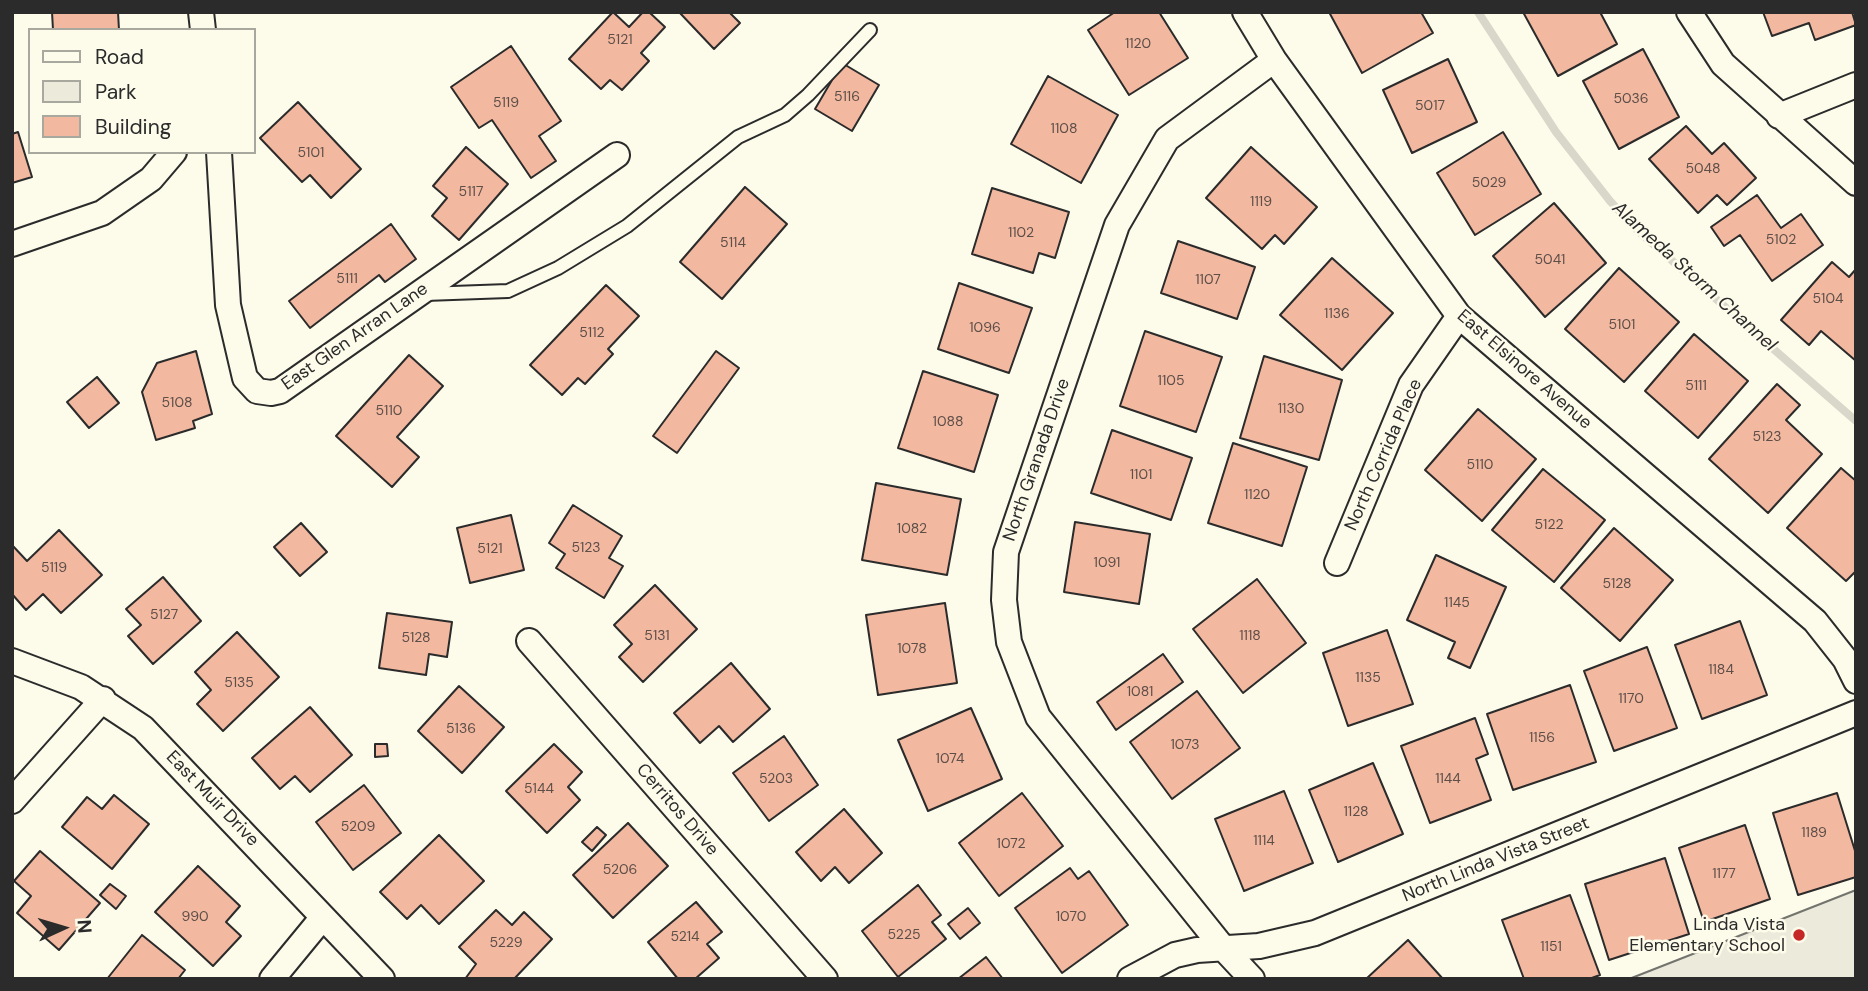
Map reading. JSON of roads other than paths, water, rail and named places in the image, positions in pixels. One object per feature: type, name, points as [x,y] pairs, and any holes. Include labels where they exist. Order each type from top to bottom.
[{"type":"street","name":"East Elsinore Avenue","points":[[1245,12],[1274,60],[1459,316],[1815,621],[1845,659],[1856,681]]},
{"type":"street","points":[[1689,12],[1723,64],[1856,183]]},
{"type":"street","name":"North Granada Drive","points":[[1252,979],[1224,949],[1038,717],[1009,642],[1004,600],[1006,552],[1117,225],[1167,139],[1274,60]]},
{"type":"street","points":[[1779,116],[1856,85]]},
{"type":"street","points":[[12,244],[102,213],[151,178],[172,154]]},
{"type":"street","name":"East Glen Arran Lane","points":[[219,154],[228,304],[243,369],[257,391],[280,391],[617,155]]},
{"type":"street","name":"North Corrida Place","points":[[1337,563],[1411,385],[1459,316]]},
{"type":"street","name":"Cerritos Drive","points":[[529,641],[825,979]]},
{"type":"street","name":"East Muir Drive","points":[[12,662],[81,687],[103,699],[153,738],[382,979]]},
{"type":"street","points":[[12,801],[103,699]]},
{"type":"street","name":"North Linda Vista Street","points":[[1130,979],[1175,955],[1315,933],[1856,713]]},
{"type":"street","points":[[272,979],[323,917]]},
{"type":"lane","points":[[418,294],[509,291],[558,268],[627,226],[738,137],[785,115],[808,95],[870,30]]},
{"type":"waterway","name":"Alameda Storm Channel","points":[[1478,12],[1556,132],[1610,201],[1638,231],[1856,421]]},
{"type":"place","name":"Linda Vista Elementary School","points":[[1799,935]]}]
